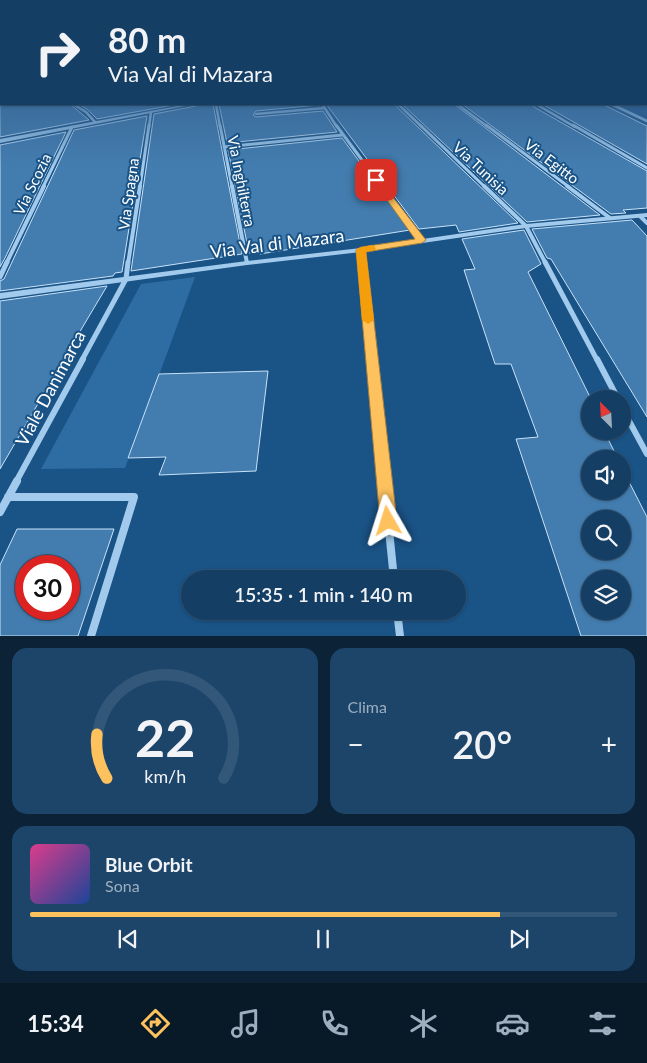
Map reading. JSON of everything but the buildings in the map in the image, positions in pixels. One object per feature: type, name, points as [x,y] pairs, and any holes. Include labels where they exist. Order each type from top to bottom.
[{"type":"street","points":[[79,108],[95,122]]},
{"type":"street","points":[[0,142],[174,108]]},
{"type":"street","name":"Via Inghilterra","points":[[217,108],[247,262]]},
{"type":"street","points":[[256,114],[309,108]]},
{"type":"street","points":[[324,108],[342,135],[422,240]]},
{"type":"street","name":"Via Tunisia","points":[[401,108],[526,226],[613,390]]},
{"type":"street","name":"Via Egitto","points":[[462,108],[610,218]]},
{"type":"street","points":[[542,108],[647,168]]},
{"type":"street","points":[[619,108],[647,121]]},
{"type":"street","name":"Via Spagna","points":[[126,279],[151,112]]},
{"type":"street","name":"Via Scozia","points":[[0,277],[72,127]]},
{"type":"street","points":[[224,147],[342,135]]},
{"type":"street","points":[[644,216],[647,223]]},
{"type":"street","name":"Via Val di Mazara","points":[[0,296],[247,262],[361,250],[526,226],[644,216]]},
{"type":"street","points":[[361,250],[393,570]]},
{"type":"street","name":"Viale Danimarca","points":[[0,512],[126,279]]},
{"type":"street","points":[[631,425],[647,454]]},
{"type":"street","points":[[8,497],[134,497],[92,636]]},
{"type":"street","points":[[398,620],[400,636]]},
{"type":"shaded area","points":[[195,277],[125,468],[41,469],[141,284]]},
{"type":"slow traffic","points":[[368,320],[361,250],[372,248]]},
{"type":"route","points":[[376,180],[422,240],[361,250],[388,521]]}]
